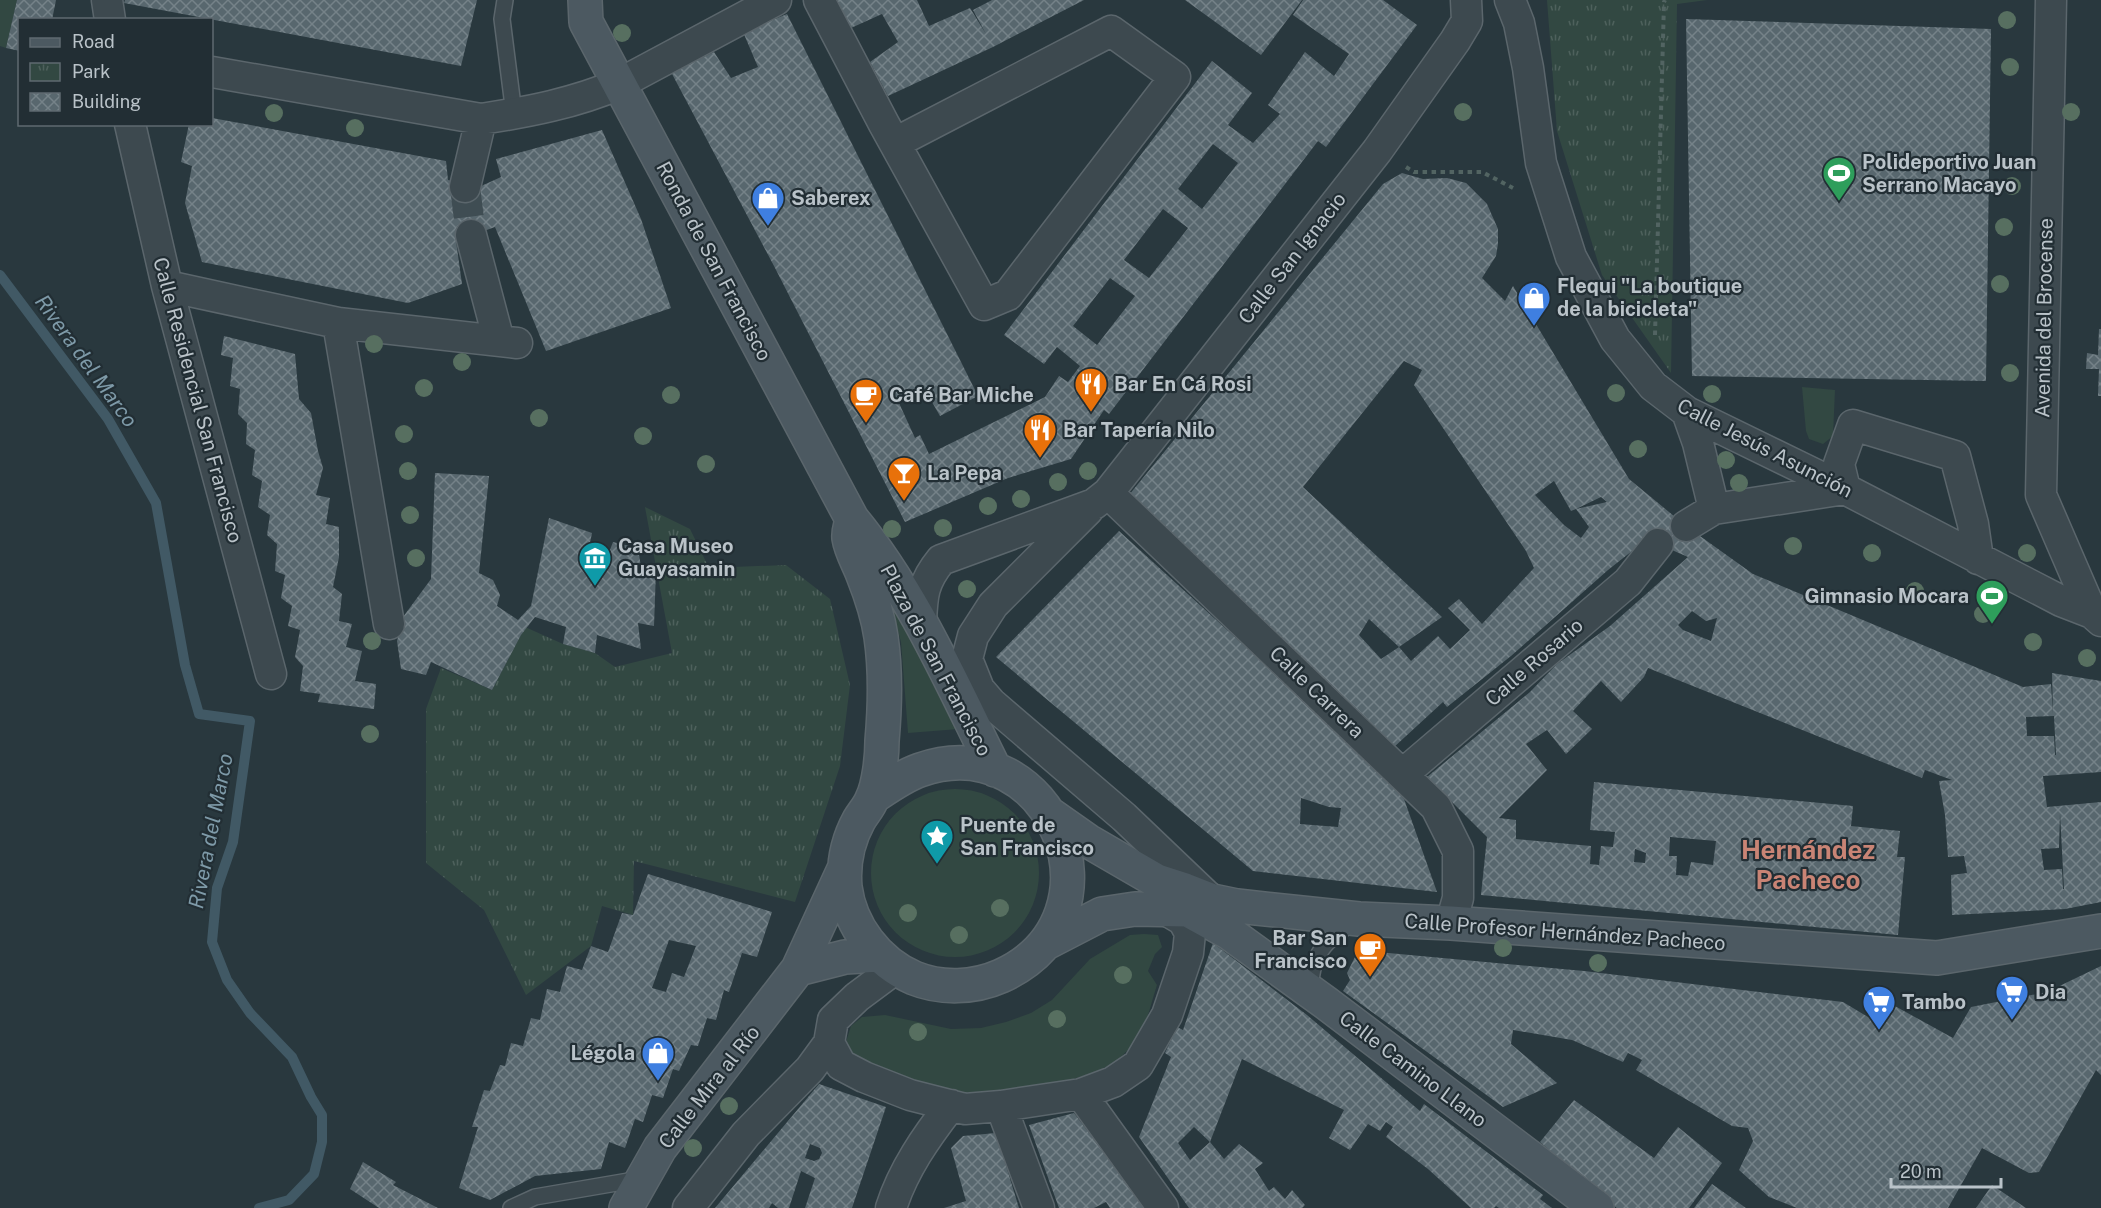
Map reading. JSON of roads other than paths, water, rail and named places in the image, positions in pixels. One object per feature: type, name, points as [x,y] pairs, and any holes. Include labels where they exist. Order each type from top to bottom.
[{"type":"main road","name":"Ronda de San Francisco","points":[[585,0],[586,22],[852,519]]},
{"type":"main road","name":"Plaza de San Francisco","points":[[852,519],[876,549],[921,623],[995,770]]},
{"type":"main road","name":"Plaza de San Francisco","points":[[852,519],[849,538],[871,594],[881,636],[883,664],[882,741],[873,797],[852,835],[845,867],[845,887],[856,924],[888,962],[914,978],[934,984],[954,986],[975,984],[1013,971],[1030,959],[1055,928],[1063,910],[1068,871],[1066,851],[1060,833],[1051,815],[1027,788],[995,770],[965,763],[934,766],[905,776],[873,797]]},
{"type":"main road","name":"Calle Profesor Hernández Pacheco","points":[[1051,815],[1088,842],[1157,881],[1201,917],[1237,906],[1359,919],[1451,923],[1937,958],[2101,931]]},
{"type":"main road","name":"Calle Mira al Río","points":[[626,1208],[660,1148],[798,969],[845,867]]},
{"type":"main road","name":"Plaza de San Francisco","points":[[1044,944],[1102,914],[1136,909],[1188,910],[1228,932]]},
{"type":"main road","name":"Calle Camino Llano","points":[[1228,932],[1597,1208]]},
{"type":"main road","points":[[798,969],[846,957],[888,962]]},
{"type":"street","points":[[107,0],[110,18]]},
{"type":"street","points":[[213,72],[481,118],[514,114],[593,95],[619,84],[776,0]]},
{"type":"street","points":[[819,0],[895,143],[984,305],[1008,295],[1175,77],[1111,31],[895,143]]},
{"type":"street","name":"Calle San Ignacio","points":[[993,605],[1101,499],[1377,151],[1467,21],[1466,0]]},
{"type":"street","name":"Calle Jesús Asunción","points":[[1510,0],[1520,22],[1541,163],[1571,257],[1615,339],[1653,386],[1687,412],[1845,489],[1978,559],[2096,617]]},
{"type":"street","name":"Avenida del Brocense","points":[[2051,0],[2041,495],[2096,617]]},
{"type":"street","points":[[465,187],[481,118]]},
{"type":"street","name":"Calle Residencial San Francisco","points":[[130,126],[167,286],[271,674]]},
{"type":"street","points":[[167,286],[338,323],[508,342],[471,235]]},
{"type":"street","points":[[338,323],[389,624]]},
{"type":"street","points":[[1687,412],[1698,443],[1714,509]]},
{"type":"street","points":[[1686,526],[1714,509],[1845,489],[1839,464],[1853,425],[1955,456],[1971,512],[1978,559]]},
{"type":"street","points":[[921,623],[923,590],[930,574],[941,560],[1101,499]]},
{"type":"street","name":"Calle Carrera","points":[[1101,499],[1403,774],[1436,807],[1458,851],[1458,898],[1451,923]]},
{"type":"street","name":"Calle Rosario","points":[[1403,774],[1628,582],[1658,544]]},
{"type":"street","name":"Plaza de San Francisco","points":[[993,605],[972,636],[967,659],[979,689],[992,703],[1124,817],[1201,917]]},
{"type":"street","points":[[829,1043],[841,1065],[849,1070],[910,1095],[965,1109],[1081,1094],[1113,1082],[1138,1065],[1167,1015],[1201,917]]},
{"type":"street","points":[[688,1208],[746,1134],[810,1069],[829,1043],[833,1020],[888,962]]},
{"type":"street","points":[[1081,1094],[1163,1208]]},
{"type":"street","points":[[891,1208],[898,1185],[930,1131],[951,1105]]},
{"type":"street","points":[[1001,1106],[1039,1208]]},
{"type":"lane","points":[[505,0],[502,20],[514,114]]},
{"type":"lane","points":[[1311,992],[1311,972],[1320,951],[1335,934],[1359,919]]},
{"type":"lane","points":[[511,1208],[535,1197],[643,1179]]},
{"type":"waterway","name":"Rivera del Marco","points":[[0,275],[108,419],[156,503],[185,665],[199,714],[250,721],[233,842],[217,888],[212,942],[227,980],[250,1013],[292,1057],[322,1115],[322,1142],[314,1174],[289,1200],[259,1208]]},
{"type":"tunnel","points":[[465,187],[471,235]]},
{"type":"place","name":"Polideportivo Juan Serrano Macayo","points":[[1839,202]]},
{"type":"place","name":"Saberex","points":[[768,227]]},
{"type":"place","name":"Flequi \"La boutique de la bicicleta\"","points":[[1534,327]]},
{"type":"place","name":"Bar En Cá Rosi","points":[[1091,413]]},
{"type":"place","name":"Café Bar Miche","points":[[866,424]]},
{"type":"place","name":"Bar Tapería Nilo","points":[[1040,459]]},
{"type":"place","name":"La Pepa","points":[[904,502]]},
{"type":"place","name":"Casa Museo Guayasamin","points":[[595,587]]},
{"type":"place","name":"Gimnasio Mocara","points":[[1992,625]]},
{"type":"place","name":"Puente de San Francisco","points":[[937,865]]},
{"type":"place","name":"Bar San Francisco","points":[[1370,978]]},
{"type":"place","name":"Dia","points":[[2012,1021]]},
{"type":"place","name":"Tambo","points":[[1879,1031]]},
{"type":"place","name":"Légola","points":[[658,1082]]},
{"type":"district","name":"Hernández Pacheco","points":[[1808,865]]}]
